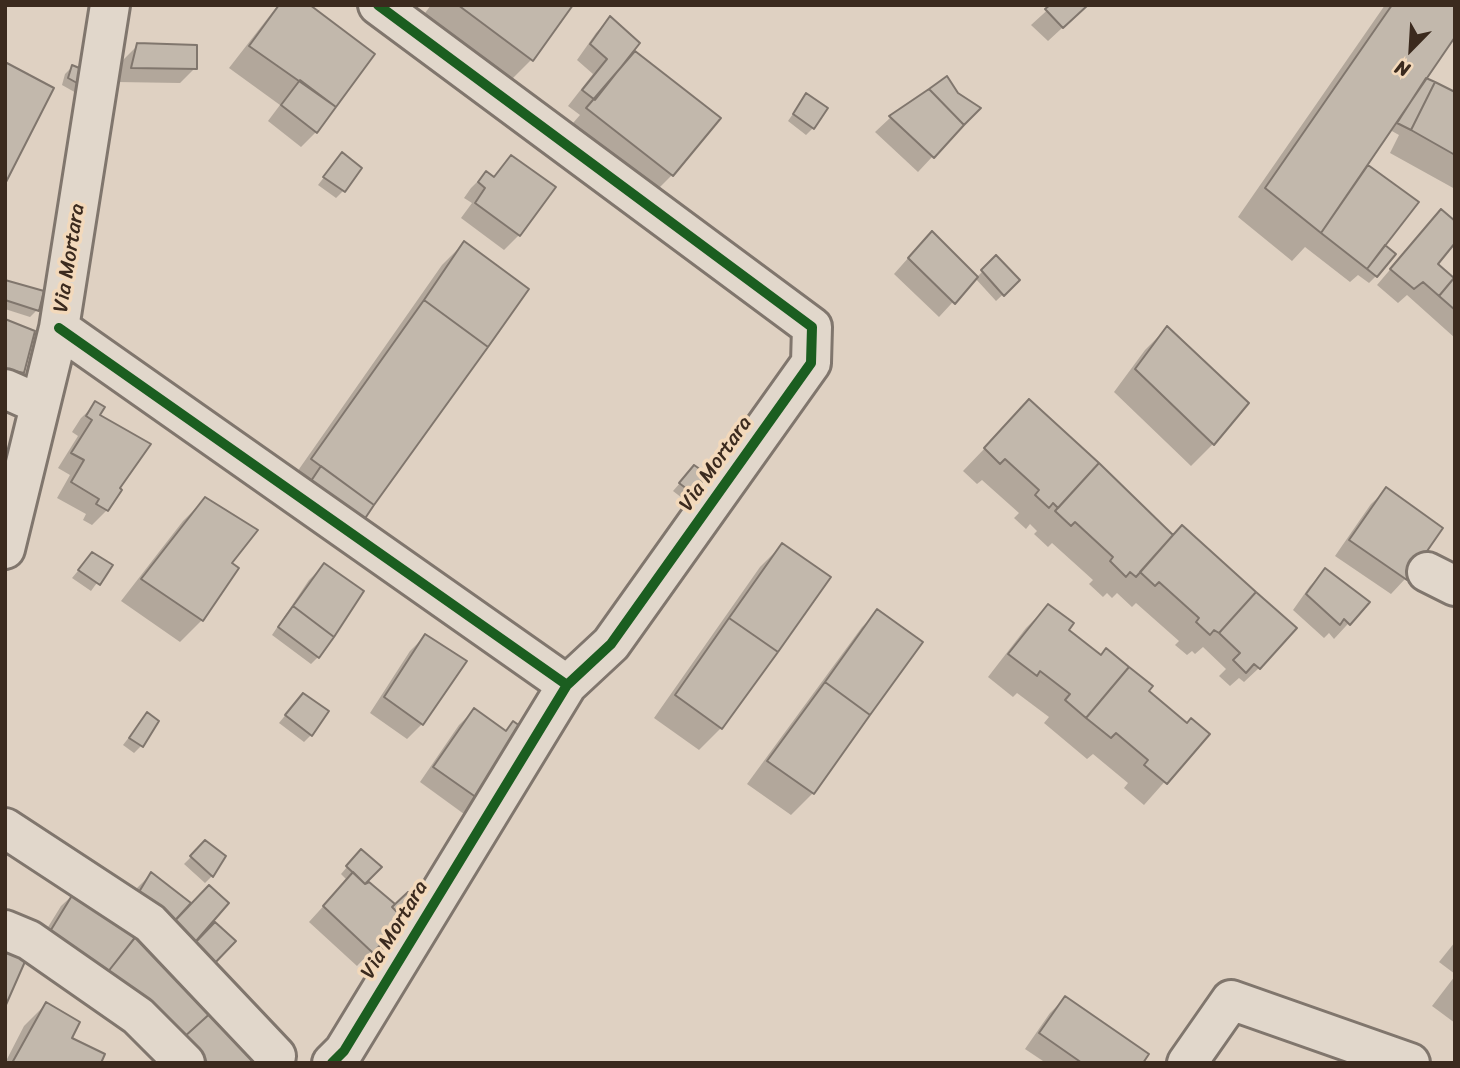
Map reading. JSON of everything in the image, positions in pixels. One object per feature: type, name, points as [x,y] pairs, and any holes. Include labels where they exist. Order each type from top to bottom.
[{"type":"street","name":"Via Mortara","points":[[5,549],[22,397],[59,328],[110,5]]},
{"type":"street","name":"Via Mortara","points":[[332,1063],[344,1051],[567,685],[611,644],[811,363],[811,327],[378,5]]},
{"type":"street","points":[[59,328],[567,685]]},
{"type":"street","points":[[5,828],[150,923],[276,1056]]},
{"type":"street","points":[[5,930],[29,940],[138,1016],[185,1063]]},
{"type":"street","points":[[1187,1063],[1231,1000],[1410,1063]]},
{"type":"building","points":[[279,5],[310,5],[375,54],[336,107],[249,46]]},
{"type":"building","points":[[458,5],[573,5],[533,61]]},
{"type":"building","points":[[1050,5],[1088,5],[1063,28],[1045,9]]},
{"type":"building","points":[[1392,5],[1455,5],[1455,37],[1321,233],[1265,188]]},
{"type":"building","points":[[610,16],[640,43],[595,100],[582,90],[607,59],[590,44]]},
{"type":"building","points":[[137,43],[197,45],[197,69],[131,68]]},
{"type":"building","points":[[635,51],[721,118],[673,176],[586,108]]},
{"type":"building","points":[[5,62],[54,88],[5,184]]},
{"type":"building","points":[[72,65],[89,72],[86,88],[68,78]]},
{"type":"building","points":[[947,76],[958,93],[981,108],[964,125],[929,89]]},
{"type":"building","points":[[1426,78],[1435,82],[1411,130],[1397,123]]},
{"type":"building","points":[[300,80],[336,107],[317,133],[281,105]]},
{"type":"building","points":[[1435,82],[1455,92],[1455,155],[1411,130]]},
{"type":"building","points":[[929,89],[964,125],[934,158],[889,116]]},
{"type":"building","points":[[806,93],[828,108],[814,129],[793,114]]},
{"type":"building","points":[[342,152],[362,168],[345,192],[323,177]]},
{"type":"building","points":[[511,155],[556,187],[520,236],[475,203],[485,188],[478,182],[486,171],[494,177]]},
{"type":"building","points":[[1368,165],[1419,202],[1367,269],[1321,233]]},
{"type":"building","points":[[1441,209],[1455,221],[1455,243],[1438,264],[1454,278],[1439,296],[1423,282],[1414,289],[1390,269]]},
{"type":"building","points":[[932,231],[978,277],[955,304],[908,258]]},
{"type":"building","points":[[464,241],[529,289],[488,347],[424,300]]},
{"type":"building","points":[[1385,245],[1396,254],[1377,277],[1367,269]]},
{"type":"building","points":[[996,255],[1020,280],[1004,296],[981,270]]},
{"type":"building","points":[[1455,279],[1455,310],[1439,296]]},
{"type":"building","points":[[5,280],[44,291],[39,311],[5,300]]},
{"type":"building","points":[[424,300],[488,347],[374,505],[311,459]]},
{"type":"building","points":[[5,319],[35,331],[24,373],[5,369]]},
{"type":"building","points":[[1167,326],[1249,403],[1214,445],[1135,369]]},
{"type":"building","points":[[1029,399],[1099,463],[1058,508],[1053,503],[1049,508],[1035,495],[1039,490],[1005,459],[1000,464],[984,448]]},
{"type":"building","points":[[95,401],[105,407],[100,415],[151,444],[120,488],[122,490],[108,511],[96,504],[99,499],[71,482],[84,460],[71,453],[92,420],[86,416]]},
{"type":"building","points":[[1099,463],[1173,535],[1136,577],[1130,572],[1126,577],[1110,561],[1113,557],[1075,522],[1071,526],[1055,511]]},
{"type":"building","points":[[694,465],[717,481],[704,502],[679,483]]},
{"type":"building","points":[[321,466],[374,505],[362,523],[309,484]]},
{"type":"building","points":[[1386,487],[1443,528],[1407,580],[1349,540]]},
{"type":"building","points":[[205,497],[258,530],[232,563],[239,568],[203,621],[141,579]]},
{"type":"building","points":[[1182,525],[1256,592],[1219,633],[1214,630],[1210,635],[1196,622],[1199,618],[1159,582],[1155,586],[1140,572]]},
{"type":"building","points":[[782,543],[831,577],[778,652],[729,618]]},
{"type":"building","points":[[92,552],[113,565],[100,585],[78,570]]},
{"type":"building","points":[[324,563],[364,591],[334,637],[293,606]]},
{"type":"building","points":[[1325,568],[1370,602],[1350,625],[1344,619],[1340,625],[1306,594]]},
{"type":"building","points":[[1256,592],[1297,628],[1260,669],[1254,664],[1246,673],[1233,660],[1240,653],[1219,633]]},
{"type":"building","points":[[1048,604],[1074,623],[1069,630],[1101,655],[1106,648],[1129,667],[1086,718],[1065,700],[1070,694],[1040,671],[1037,676],[1008,654]]},
{"type":"building","points":[[293,606],[334,637],[319,658],[278,627]]},
{"type":"building","points":[[877,609],[923,642],[870,715],[825,682]]},
{"type":"building","points":[[729,618],[778,652],[722,729],[675,695]]},
{"type":"building","points":[[425,634],[467,661],[423,725],[384,697]]},
{"type":"building","points":[[1129,667],[1153,686],[1149,691],[1187,723],[1191,718],[1210,734],[1167,784],[1144,765],[1148,760],[1116,733],[1111,738],[1086,718]]},
{"type":"building","points":[[825,682],[870,715],[814,794],[767,761]]},
{"type":"building","points":[[303,693],[329,711],[312,736],[285,715]]},
{"type":"building","points":[[474,708],[506,731],[513,721],[527,731],[480,800],[433,767]]},
{"type":"building","points":[[147,712],[159,721],[143,747],[129,738]]},
{"type":"building","points":[[205,840],[226,856],[213,877],[190,856]]},
{"type":"building","points":[[361,849],[382,867],[365,884],[346,866]]},
{"type":"building","points":[[151,872],[191,903],[168,928],[133,902]]},
{"type":"building","points":[[353,872],[365,884],[369,882],[395,904],[392,907],[404,919],[373,953],[323,906]]},
{"type":"building","points":[[209,885],[229,903],[190,948],[168,928]]},
{"type":"building","points":[[76,889],[142,929],[107,973],[46,938]]},
{"type":"building","points":[[408,892],[427,910],[412,927],[392,907]]},
{"type":"building","points":[[215,922],[236,941],[211,967],[190,948]]},
{"type":"building","points":[[136,936],[214,1010],[183,1038],[107,973]]},
{"type":"building","points":[[5,948],[27,957],[5,1007]]},
{"type":"building","points":[[1065,996],[1149,1054],[1143,1063],[1082,1063],[1039,1033]]},
{"type":"building","points":[[46,1002],[80,1022],[72,1038],[105,1054],[101,1063],[12,1063]]},
{"type":"building","points":[[214,1010],[267,1063],[208,1063],[183,1038]]},
{"type":"cycle path","points":[[332,1063],[344,1051],[567,685],[611,644],[811,363],[812,327],[378,5]]},
{"type":"cycle path","points":[[59,328],[567,685]]}]
